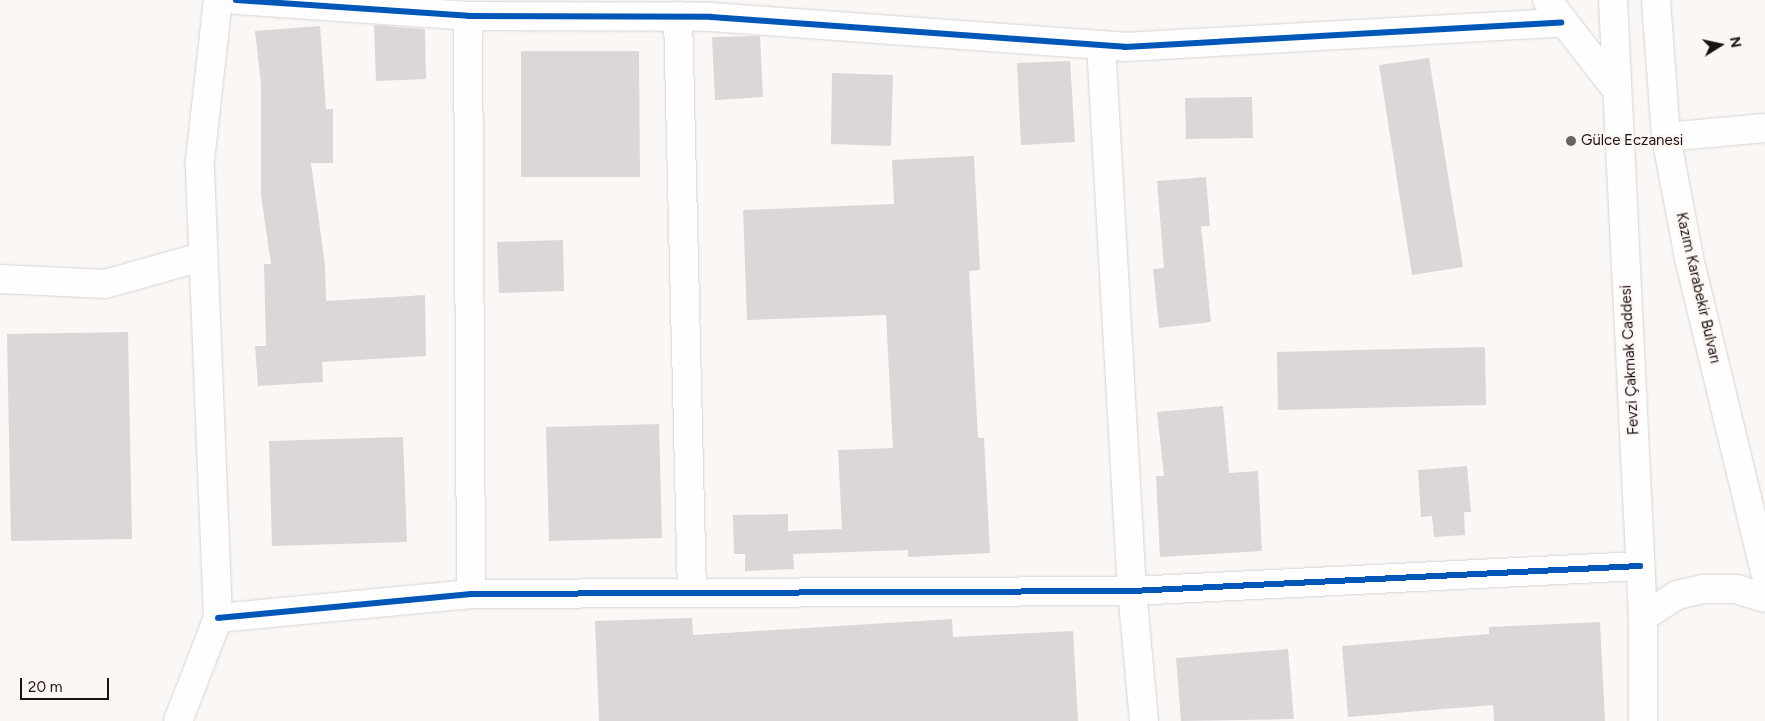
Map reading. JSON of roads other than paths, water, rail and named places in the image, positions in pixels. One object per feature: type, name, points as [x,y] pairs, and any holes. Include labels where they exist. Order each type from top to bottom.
[{"type":"street","points":[[178,721],[218,618],[202,257],[200,160],[218,0]]},
{"type":"street","points":[[236,0],[468,16],[678,16],[1101,45],[1554,11],[1616,88]]},
{"type":"street","name":"Fevzi Çakmak Caddesi","points":[[1613,0],[1643,617],[1643,721]]},
{"type":"street","name":"Kazım Karabekir Bulvarı","points":[[1656,0],[1666,137],[1689,258],[1765,572]]},
{"type":"street","points":[[468,16],[471,594]]},
{"type":"street","points":[[678,16],[692,592]]},
{"type":"street","points":[[1101,45],[1132,591],[1144,721]]},
{"type":"street","points":[[1666,137],[1765,128]]},
{"type":"street","points":[[0,279],[105,284],[202,257]]},
{"type":"street","points":[[218,618],[471,594],[1132,591],[1640,566]]},
{"type":"street","points":[[1643,617],[1677,595],[1702,590],[1736,589],[1765,598]]},
{"type":"place","name":"Gülce Eczanesi","points":[[1571,141]]}]
